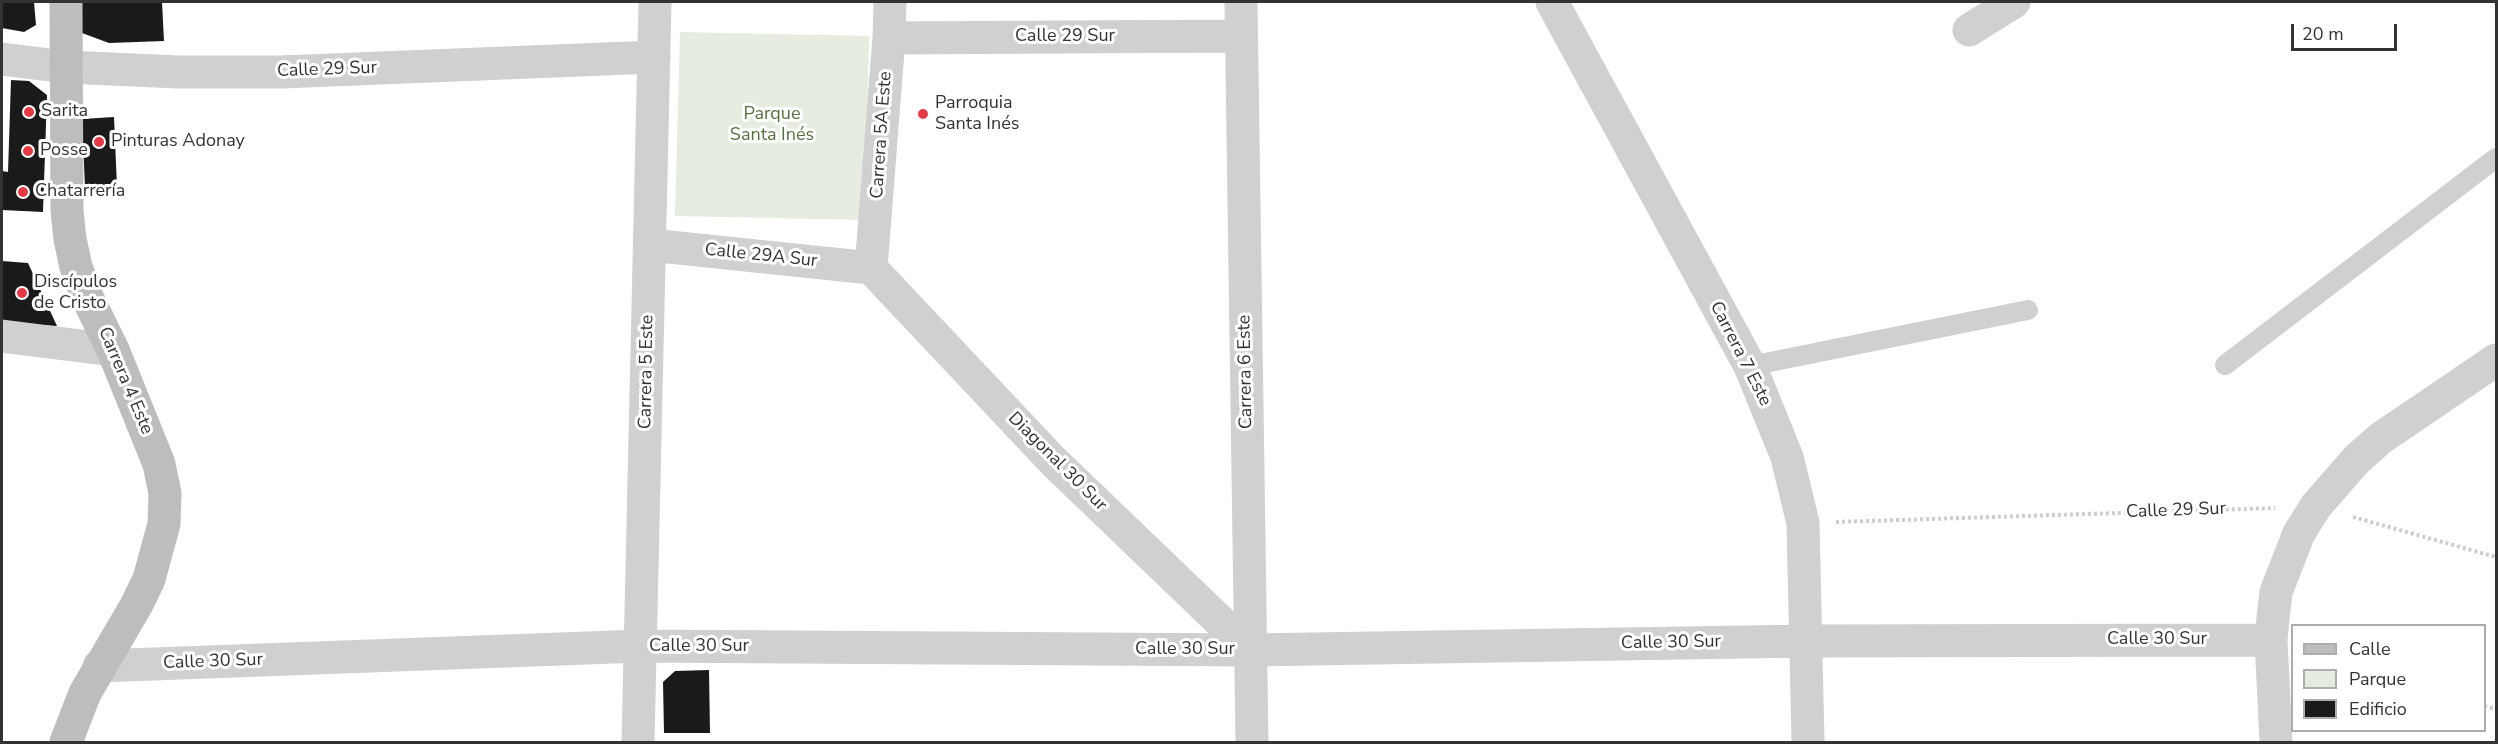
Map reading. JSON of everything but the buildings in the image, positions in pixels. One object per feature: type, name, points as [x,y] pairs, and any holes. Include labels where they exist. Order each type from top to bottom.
[{"type":"street","name":"Carrera 4 Este","points":[[66,2],[67,211],[70,239],[76,267],[84,288],[113,350],[159,464],[165,493],[164,524],[148,579],[141,596],[99,666],[70,728],[66,742]]},
{"type":"street","name":"Carrera 5 Este","points":[[638,742],[655,2]]},
{"type":"street","name":"Carrera 5A Este","points":[[872,268],[890,2]]},
{"type":"street","name":"Carrera 6 Este","points":[[1241,2],[1251,742]]},
{"type":"street","name":"Carrera 7 Este","points":[[1552,2],[1750,366],[1787,457],[1803,523],[1808,742]]},
{"type":"street","points":[[1969,30],[2014,2]]},
{"type":"street","name":"Calle 29 Sur","points":[[889,38],[1241,36]]},
{"type":"street","name":"Calle 29 Sur","points":[[2,59],[66,67],[178,72],[281,72],[654,57]]},
{"type":"street","name":"Calle 29A Sur","points":[[650,245],[872,268]]},
{"type":"street","name":"Diagonal 30 Sur","points":[[872,268],[1053,461],[1250,650]]},
{"type":"street","points":[[2,336],[113,350]]},
{"type":"street","points":[[2276,742],[2271,640],[2276,592],[2299,533],[2335,481],[2381,438],[2496,360]]},
{"type":"street","name":"Calle 30 Sur","points":[[99,666],[641,646],[1250,650],[1806,641],[2271,640]]},
{"type":"lane","points":[[2225,364],[2496,158]]},
{"type":"lane","points":[[1750,366],[2028,310]]},
{"type":"path","name":"Calle 29 Sur","points":[[1803,523],[2316,506],[2496,557]]},
{"type":"green space","name":"Parque Santa Inés","points":[[680,32],[869,36],[865,220],[675,216]]},
{"type":"place","name":"Sarita","points":[[29,112]]},
{"type":"place","name":"Parroquia Santa Inés","points":[[923,114]]},
{"type":"place","name":"Pinturas Adonay","points":[[99,142]]},
{"type":"place","name":"Posse","points":[[28,151]]},
{"type":"place","name":"Chatarrería","points":[[23,192]]},
{"type":"place","name":"Discípulos de Cristo","points":[[22,293]]}]
